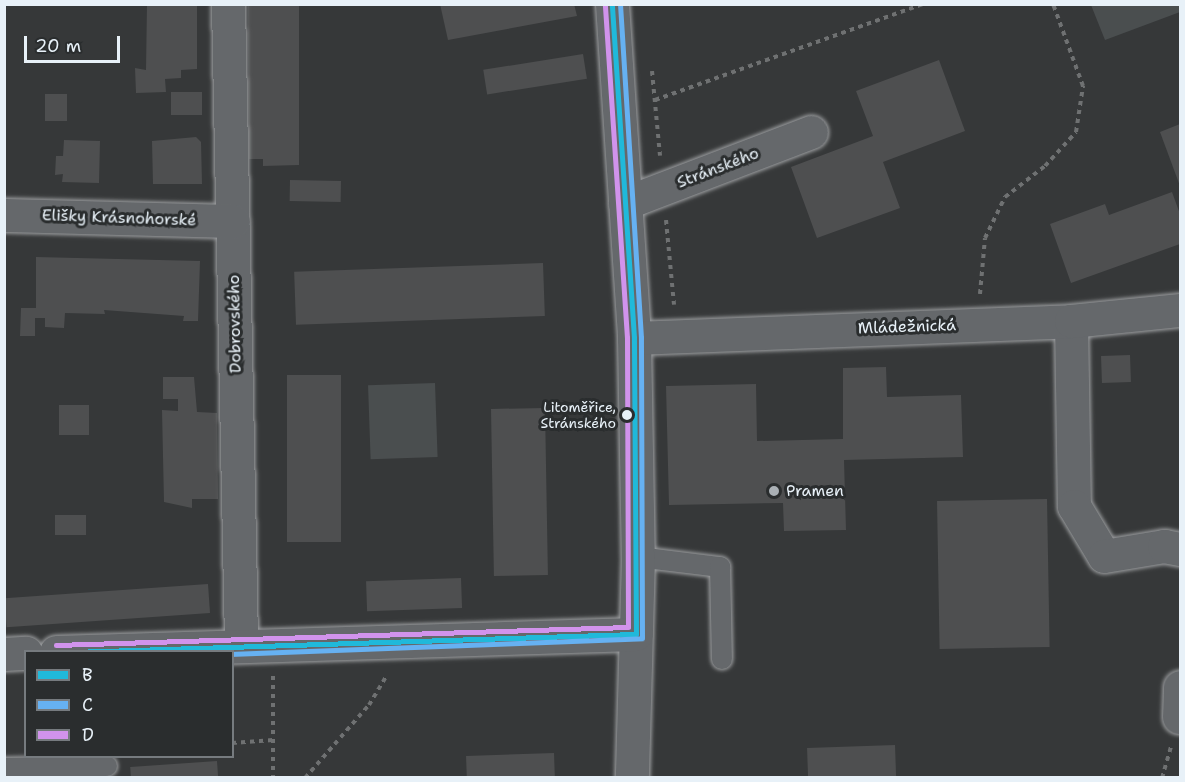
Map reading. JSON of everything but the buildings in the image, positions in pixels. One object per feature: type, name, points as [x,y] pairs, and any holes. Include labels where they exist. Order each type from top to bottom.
[{"type":"street","name":"Dobrovského","points":[[228,4],[232,221],[257,643]]},
{"type":"street","points":[[612,4],[634,338],[638,557],[632,777]]},
{"type":"street","name":"Stránského","points":[[625,203],[811,132]]},
{"type":"street","name":"Elišky Krásnohorské","points":[[4,215],[232,221]]},
{"type":"street","name":"Mládežnická","points":[[634,338],[1071,321],[1180,310]]},
{"type":"street","points":[[1071,321],[1074,506],[1104,556],[1164,546],[1180,549]]},
{"type":"street","points":[[81,650],[257,643],[636,634]]},
{"type":"street","points":[[4,654],[24,653]]},
{"type":"lane","points":[[638,557],[720,567],[722,659]]},
{"type":"lane","points":[[4,768],[107,766]]},
{"type":"path","points":[[655,100],[922,4]]},
{"type":"path","points":[[978,324],[985,238],[1005,197],[1045,166],[1076,132],[1083,86],[1053,4]]},
{"type":"path","points":[[650,58],[676,336]]},
{"type":"path","points":[[305,777],[369,705],[408,640]]},
{"type":"path","points":[[257,643],[273,740],[273,777]]},
{"type":"path","points":[[234,743],[273,740]]},
{"type":"shaded area","points":[[1091,5],[1180,5],[1180,12],[1105,40]]},
{"type":"shaded area","points":[[435,383],[438,457],[371,459],[368,385]]},
{"type":"transit line","name":"D","points":[[56,645],[628,627],[627,338],[605,4]]},
{"type":"transit line","name":"B","points":[[135,650],[636,634],[634,338],[612,4]]},
{"type":"transit line","name":"C","points":[[234,654],[642,638],[641,338],[620,4]]},
{"type":"place","name":"Litoměřice, Stránského","points":[[627,415]]},
{"type":"place","name":"Pramen","points":[[774,491]]}]
